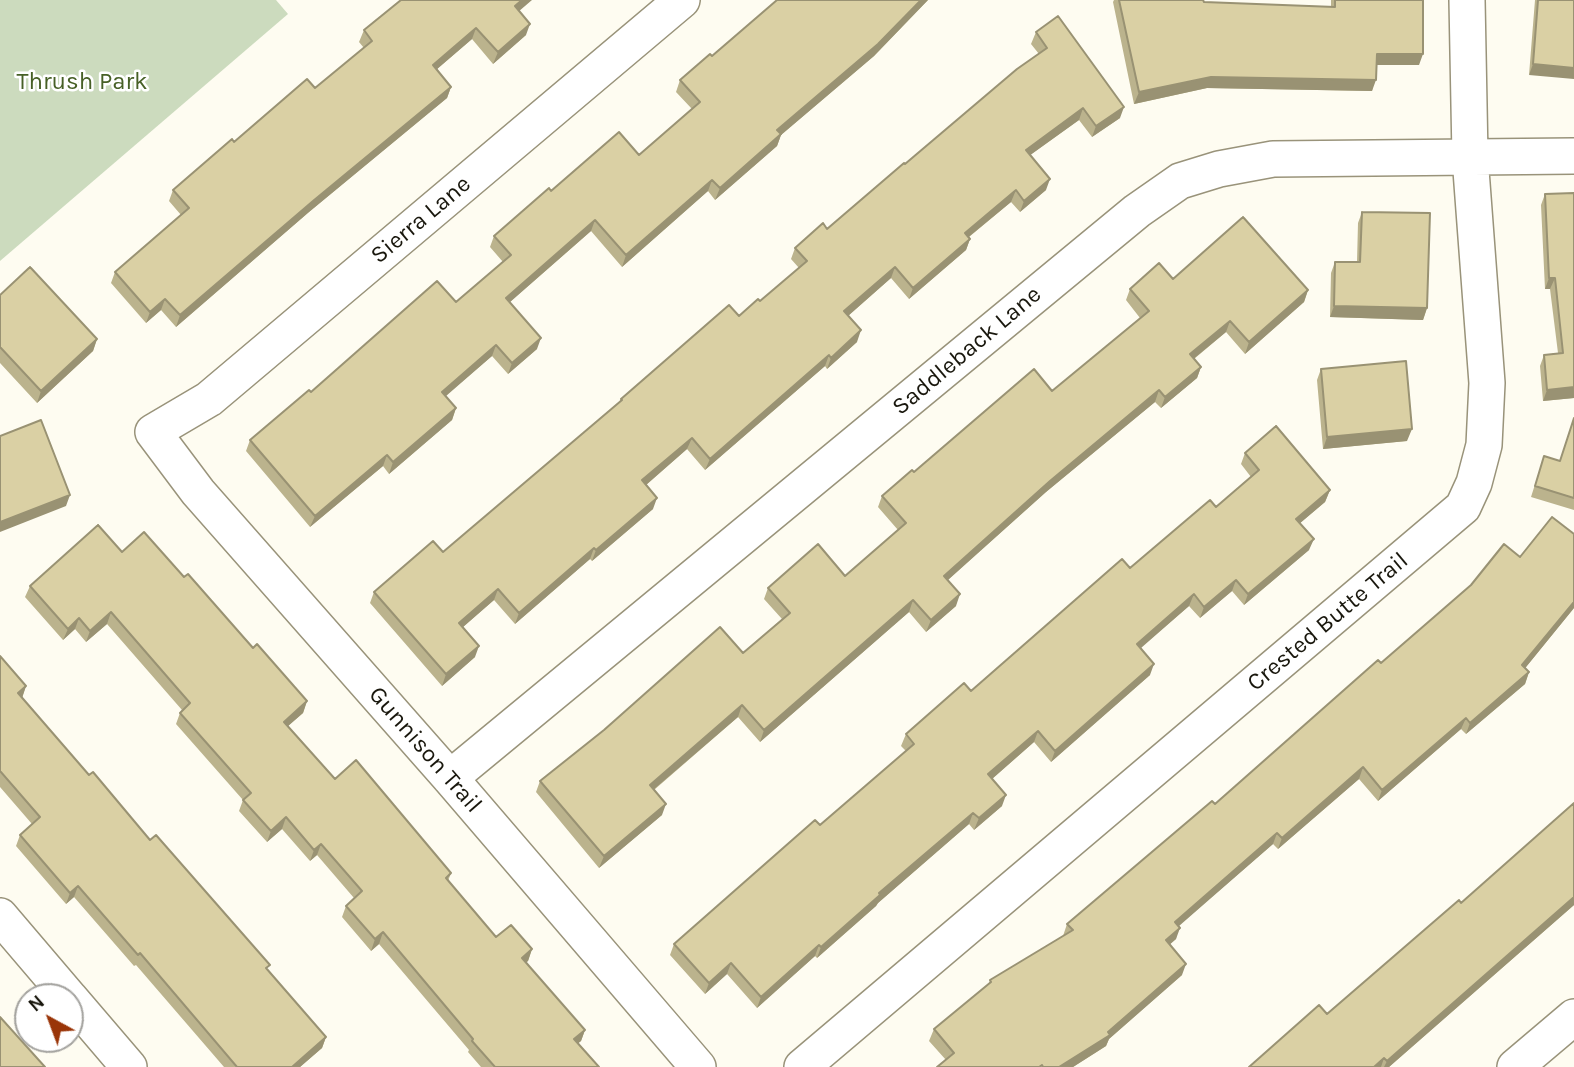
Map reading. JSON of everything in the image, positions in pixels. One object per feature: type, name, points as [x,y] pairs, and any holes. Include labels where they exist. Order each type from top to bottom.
[{"type":"street","name":"Sierra Lane","points":[[153,432],[209,399],[682,0]]},
{"type":"street","name":"Crested Butte Trail","points":[[802,1067],[1464,507],[1474,483],[1484,445],[1487,383],[1470,157],[1467,0]]},
{"type":"street","name":"Saddleback Lane","points":[[450,778],[1136,211],[1180,181],[1219,169],[1273,159],[1574,156]]},
{"type":"street","name":"Gunnison Trail","points":[[153,432],[198,492],[450,778],[698,1067]]},
{"type":"street","points":[[0,916],[56,983]]},
{"type":"street","points":[[84,1015],[129,1067]]},
{"type":"street","points":[[1515,1067],[1574,1017]]},
{"type":"green space","name":"Thrush Park","points":[[0,0],[276,0],[288,14],[0,261]]},
{"type":"building","points":[[401,0],[522,0],[515,6],[530,24],[498,52],[476,28],[433,65],[451,87],[180,315],[165,299],[150,312],[115,272],[189,208],[173,190],[307,79],[315,88],[372,41],[364,30]]},
{"type":"building","points":[[777,0],[921,0],[878,44],[777,130],[781,134],[720,188],[712,180],[626,255],[595,220],[506,298],[541,338],[512,363],[496,345],[442,392],[456,408],[393,462],[387,455],[315,516],[250,440],[309,390],[311,392],[437,281],[456,302],[511,255],[494,236],[619,132],[639,155],[700,102],[680,80]]},
{"type":"building","points":[[1119,0],[1203,0],[1335,7],[1335,0],[1423,0],[1423,54],[1377,54],[1376,80],[1211,77],[1139,92]]},
{"type":"building","points":[[1538,0],[1574,0],[1574,68],[1533,64]]},
{"type":"building","points":[[1058,16],[1124,107],[1096,126],[1083,108],[1026,150],[1050,179],[1024,201],[1016,190],[965,233],[970,239],[913,288],[895,267],[844,311],[861,330],[831,358],[829,355],[710,459],[692,438],[642,480],[657,498],[519,613],[498,589],[459,623],[479,646],[446,674],[374,592],[433,541],[443,552],[729,305],[739,316],[758,299],[760,301],[807,261],[795,248],[823,223],[827,229],[1017,69],[1047,48],[1036,32]]},
{"type":"building","points":[[1574,193],[1574,387],[1547,390],[1544,355],[1563,353],[1555,278],[1549,278],[1545,194]]},
{"type":"building","points":[[1362,212],[1430,213],[1427,308],[1334,306],[1335,262],[1360,262]]},
{"type":"building","points":[[1243,217],[1308,290],[1249,342],[1230,321],[1190,354],[1201,367],[1165,397],[1159,390],[1050,481],[944,576],[960,594],[931,620],[913,600],[764,730],[742,705],[650,785],[666,804],[604,856],[540,781],[604,730],[720,627],[743,653],[790,613],[768,588],[818,544],[845,576],[906,523],[882,496],[912,470],[914,472],[1034,369],[1052,391],[1149,311],[1130,289],[1159,263],[1173,279]]},
{"type":"building","points":[[30,267],[97,339],[41,391],[0,347],[0,295]]},
{"type":"building","points":[[1406,361],[1412,429],[1327,437],[1321,369]]},
{"type":"building","points":[[1574,418],[1574,498],[1535,486],[1544,456],[1560,461]]},
{"type":"building","points":[[41,420],[70,495],[0,522],[0,436]]},
{"type":"building","points":[[1276,426],[1330,490],[1296,519],[1314,539],[1248,594],[1236,580],[1204,607],[1194,594],[1137,644],[1154,664],[1055,751],[1038,731],[988,774],[1006,795],[979,818],[973,813],[761,997],[731,963],[709,983],[674,944],[815,820],[820,825],[914,744],[906,734],[964,683],[971,691],[1122,559],[1130,568],[1210,500],[1216,507],[1259,470],[1245,453]]},
{"type":"building","points":[[1552,517],[1574,534],[1574,602],[1522,665],[1529,672],[1470,723],[1466,718],[1382,790],[1363,767],[1282,838],[1277,833],[1175,922],[1180,928],[1166,940],[1186,964],[1108,1032],[1110,1035],[1059,1067],[937,1067],[954,1053],[934,1029],[991,982],[990,980],[1073,930],[1067,924],[1212,801],[1215,804],[1378,660],[1381,663],[1471,585],[1504,544],[1520,557]]},
{"type":"building","points":[[98,525],[122,552],[144,532],[184,577],[188,574],[253,648],[257,644],[307,701],[284,722],[335,779],[356,760],[451,873],[446,878],[496,937],[511,925],[532,949],[522,958],[585,1030],[574,1039],[599,1067],[495,1067],[383,932],[375,939],[346,906],[362,891],[321,844],[314,850],[286,817],[271,831],[243,800],[251,793],[180,713],[190,703],[111,612],[90,631],[79,618],[68,629],[30,586]]},
{"type":"building","points":[[0,656],[26,686],[18,693],[89,775],[93,772],[150,840],[156,835],[270,965],[266,968],[326,1037],[292,1067],[237,1067],[140,953],[138,955],[78,886],[70,893],[20,835],[40,817],[0,771]]},
{"type":"building","points":[[1574,803],[1574,897],[1387,1061],[1384,1058],[1374,1067],[1249,1067],[1319,1005],[1327,1014],[1459,900],[1461,903]]},
{"type":"building","points":[[0,1017],[14,1033],[14,1053],[32,1053],[45,1067],[0,1067]]}]
